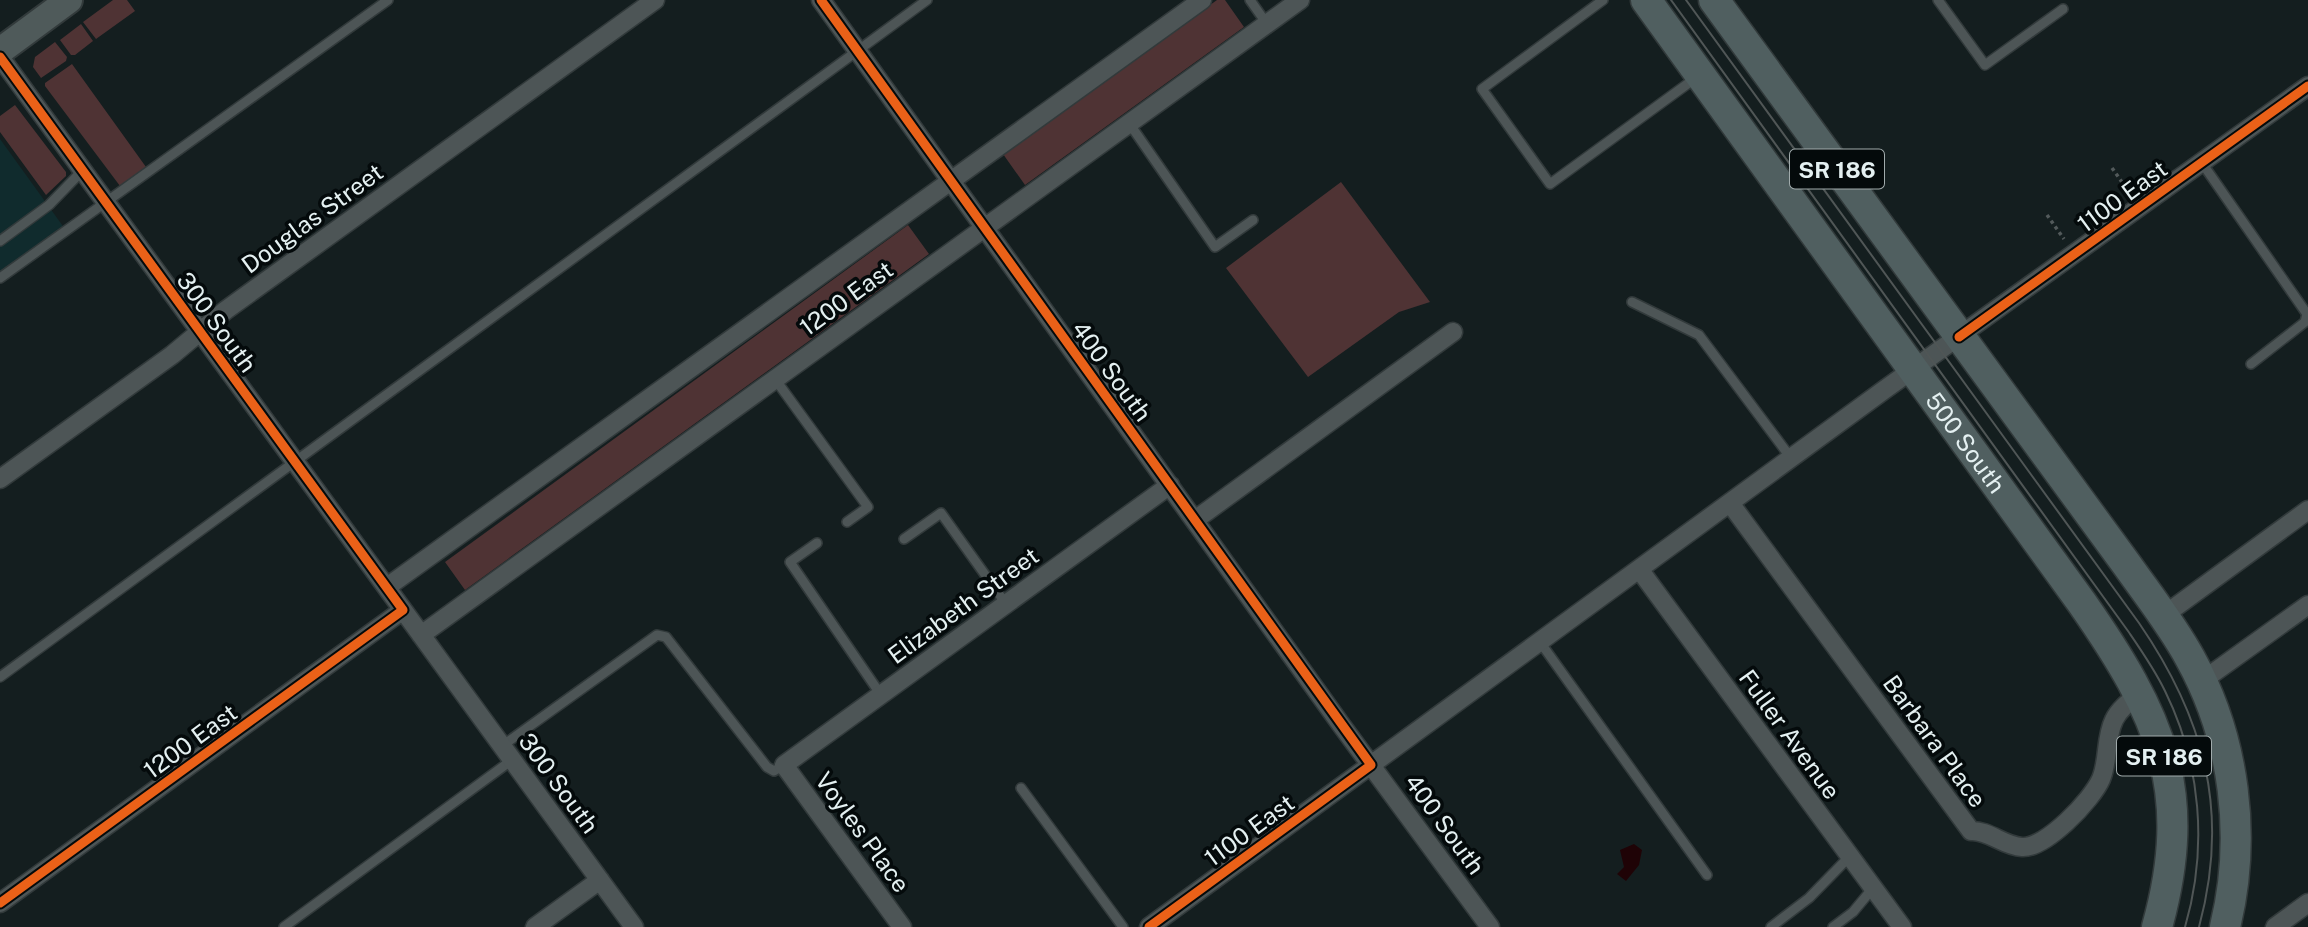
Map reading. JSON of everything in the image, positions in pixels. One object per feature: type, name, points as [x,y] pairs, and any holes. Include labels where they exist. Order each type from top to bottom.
[{"type":"main road","points":[[0,51],[69,0]]},
{"type":"main road","name":"500 South","points":[[1646,0],[2082,603],[2113,647],[2140,693],[2154,724],[2166,762],[2171,799],[2173,838],[2168,888],[2157,927]]},
{"type":"main road","name":"SR 186","points":[[1714,0],[2164,616],[2202,681],[2233,781],[2236,832],[2230,926]]},
{"type":"street","name":"Douglas Street","points":[[0,479],[226,310],[655,0]]},
{"type":"street","name":"400 South","points":[[821,0],[1490,927]]},
{"type":"street","name":"1200 East","points":[[387,587],[1202,0]]},
{"type":"street","name":"1200 East","points":[[421,635],[1300,0]]},
{"type":"street","name":"300 South","points":[[0,57],[634,927]]},
{"type":"street","name":"1100 East","points":[[1149,927],[1791,458],[2308,86]]},
{"type":"street","points":[[1195,520],[1453,332]]},
{"type":"street","name":"Elizabeth Street","points":[[785,765],[1170,485]]},
{"type":"street","name":"Barbara Place","points":[[1730,503],[1970,831],[1985,833],[2021,848],[2039,844],[2057,831],[2094,793],[2105,765],[2115,717],[2140,693]]},
{"type":"street","points":[[2164,616],[2308,510]]},
{"type":"street","name":"Fuller Avenue","points":[[1639,569],[1902,927]]},
{"type":"street","points":[[2202,681],[2308,605]]},
{"type":"street","name":"1200 East","points":[[0,903],[403,610]]},
{"type":"street","name":"Voyles Place","points":[[785,765],[902,927]]},
{"type":"street","points":[[535,927],[600,880]]},
{"type":"street","points":[[2275,927],[2308,903]]},
{"type":"lane","points":[[0,278],[388,0]]},
{"type":"lane","points":[[0,677],[927,0]]},
{"type":"lane","points":[[1250,0],[1267,24]]},
{"type":"lane","points":[[1603,0],[1482,89],[1550,184],[1701,75]]},
{"type":"lane","points":[[1938,0],[1985,65],[2063,9]]},
{"type":"lane","points":[[1129,123],[1215,247],[1253,220]]},
{"type":"lane","points":[[2202,163],[2307,314],[2305,322],[2251,364]]},
{"type":"lane","points":[[0,241],[49,205],[83,170]]},
{"type":"lane","points":[[1632,302],[1699,335],[1791,458]]},
{"type":"lane","points":[[775,379],[868,507],[847,522]]},
{"type":"lane","points":[[904,539],[941,513],[1006,604]]},
{"type":"lane","points":[[817,543],[790,562],[881,695]]},
{"type":"lane","points":[[284,927],[657,635],[666,637],[767,767],[774,771],[785,765]]},
{"type":"lane","points":[[1540,642],[1707,875]]},
{"type":"lane","points":[[1021,788],[1123,927]]},
{"type":"lane","points":[[1771,927],[1809,898],[1850,856]]},
{"type":"lane","points":[[1833,927],[1853,912],[1873,888]]},
{"type":"path","points":[[2112,168],[2140,207]]},
{"type":"path","points":[[2047,215],[2076,254]]},
{"type":"shaded area","points":[[113,0],[127,0],[135,11],[96,39],[83,22]]},
{"type":"shaded area","points":[[1217,0],[1225,0],[1244,27],[1025,185],[1003,154]]},
{"type":"shaded area","points":[[81,24],[93,41],[75,55],[71,55],[60,40]]},
{"type":"shaded area","points":[[55,42],[67,57],[66,61],[41,78],[33,67],[35,57]]},
{"type":"shaded area","points":[[72,64],[146,167],[120,186],[45,86],[45,83]]},
{"type":"shaded area","points":[[15,105],[66,172],[66,176],[46,195],[0,132],[0,116]]},
{"type":"shaded area","points":[[0,139],[65,229],[0,275]]},
{"type":"shaded area","points":[[1341,182],[1430,302],[1399,312],[1308,377],[1226,268]]},
{"type":"shaded area","points":[[908,225],[929,254],[465,590],[445,562]]},
{"type":"shaded area","points":[[1634,844],[1642,850],[1639,865],[1626,881],[1617,874],[1624,867],[1620,850]]},
{"type":"tram line","points":[[1671,0],[2128,631],[2157,675],[2187,748],[2197,807],[2197,867],[2185,927]]},
{"type":"tram line","points":[[1686,0],[2139,623],[2162,659],[2181,695],[2195,731],[2211,806],[2212,845],[2208,885],[2199,927]]},
{"type":"cycle path","points":[[821,0],[1371,765],[1149,927]]},
{"type":"cycle path","points":[[0,57],[403,610],[0,903]]},
{"type":"cycle path","points":[[1959,337],[2308,86]]}]
